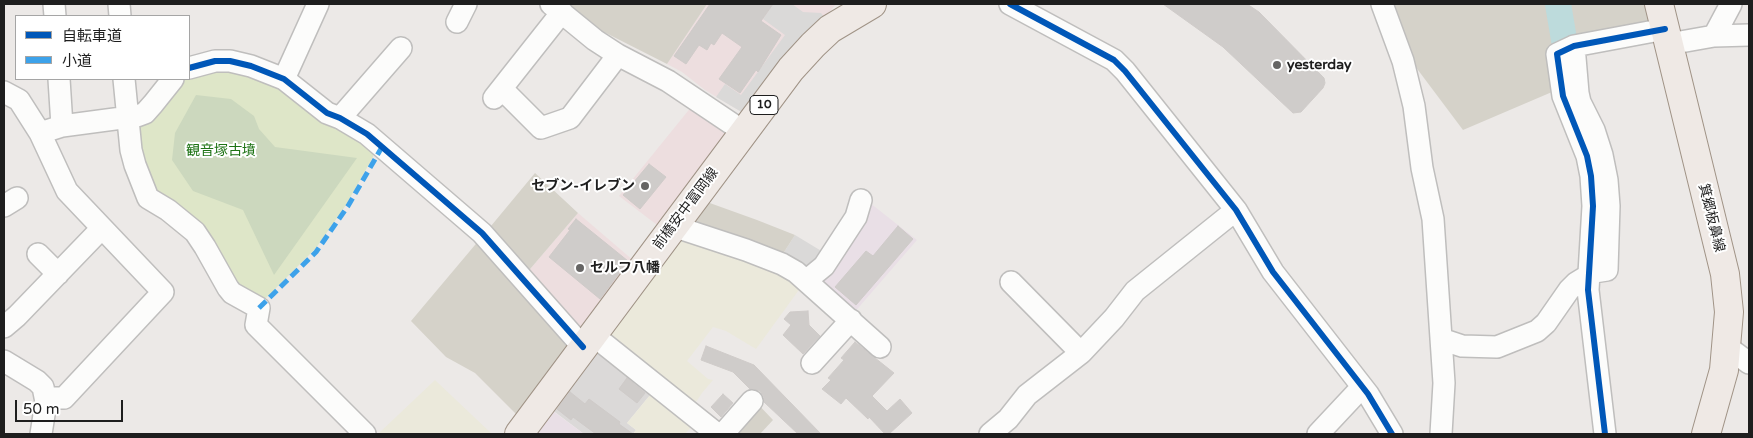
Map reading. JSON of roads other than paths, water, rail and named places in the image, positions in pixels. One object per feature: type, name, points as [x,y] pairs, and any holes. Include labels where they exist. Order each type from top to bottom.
[{"type":"main road","name":"前橋安中富岡線","points":[[519,434],[791,69],[846,11],[872,4]]},
{"type":"main road","name":"箕郷板鼻線","points":[[1664,25],[1725,274],[1729,312],[1724,370],[1706,434]]},
{"type":"street","points":[[284,79],[318,4]]},
{"type":"street","points":[[1010,4],[1114,60],[1236,210],[1273,272],[1362,387],[1392,434]]},
{"type":"street","points":[[1382,4],[1403,61],[1414,106],[1422,168],[1434,219],[1444,383],[1441,434]]},
{"type":"street","points":[[1714,36],[1731,4]]},
{"type":"street","points":[[618,54],[570,118],[541,128],[498,93],[556,8],[595,40],[668,81],[744,132]]},
{"type":"street","points":[[1605,434],[1588,290],[1596,272],[1591,176],[1587,156],[1563,96],[1557,54],[1568,49],[1664,25],[1714,36],[1749,35]]},
{"type":"street","points":[[340,118],[401,48]]},
{"type":"street","points":[[190,68],[215,61],[230,61],[252,66],[284,79],[327,113],[340,118],[367,134],[482,233],[588,341],[717,434]]},
{"type":"street","points":[[59,80],[62,126]]},
{"type":"street","points":[[124,80],[126,118],[131,150],[148,198],[168,210],[195,232],[232,293],[259,308],[256,325],[365,434]]},
{"type":"street","points":[[40,132],[62,126],[137,116],[145,112],[153,104],[172,80]]},
{"type":"street","points":[[4,92],[19,100],[40,132],[68,191],[162,292],[64,398],[46,398]]},
{"type":"street","points":[[807,280],[824,266],[856,217],[861,200]]},
{"type":"street","points":[[990,434],[1013,427],[1027,395],[1081,353],[1114,318],[1135,292],[1236,210]]},
{"type":"street","points":[[673,226],[746,250],[796,272],[880,347]]},
{"type":"street","points":[[4,327],[17,316],[102,228]]},
{"type":"street","points":[[38,254],[58,274]]},
{"type":"street","points":[[1441,339],[1462,346],[1497,347],[1537,331],[1546,323],[1576,283],[1596,272]]},
{"type":"street","points":[[1011,282],[1081,353]]},
{"type":"street","points":[[812,363],[851,320]]},
{"type":"street","points":[[1726,346],[1749,363]]},
{"type":"street","points":[[4,361],[37,381],[43,387],[46,398],[41,434]]},
{"type":"street","points":[[1318,434],[1362,387]]},
{"type":"street","points":[[723,434],[752,401]]},
{"type":"waterway","points":[[1558,4],[1570,75]]},
{"type":"place","name":"yesterday","points":[[1277,65]]},
{"type":"place","name":"セブン-イレブン","points":[[645,186]]},
{"type":"place","name":"セルフ八幡","points":[[580,268]]},
{"type":"park label","name":"観音塚古墳","points":[[221,151]]}]
